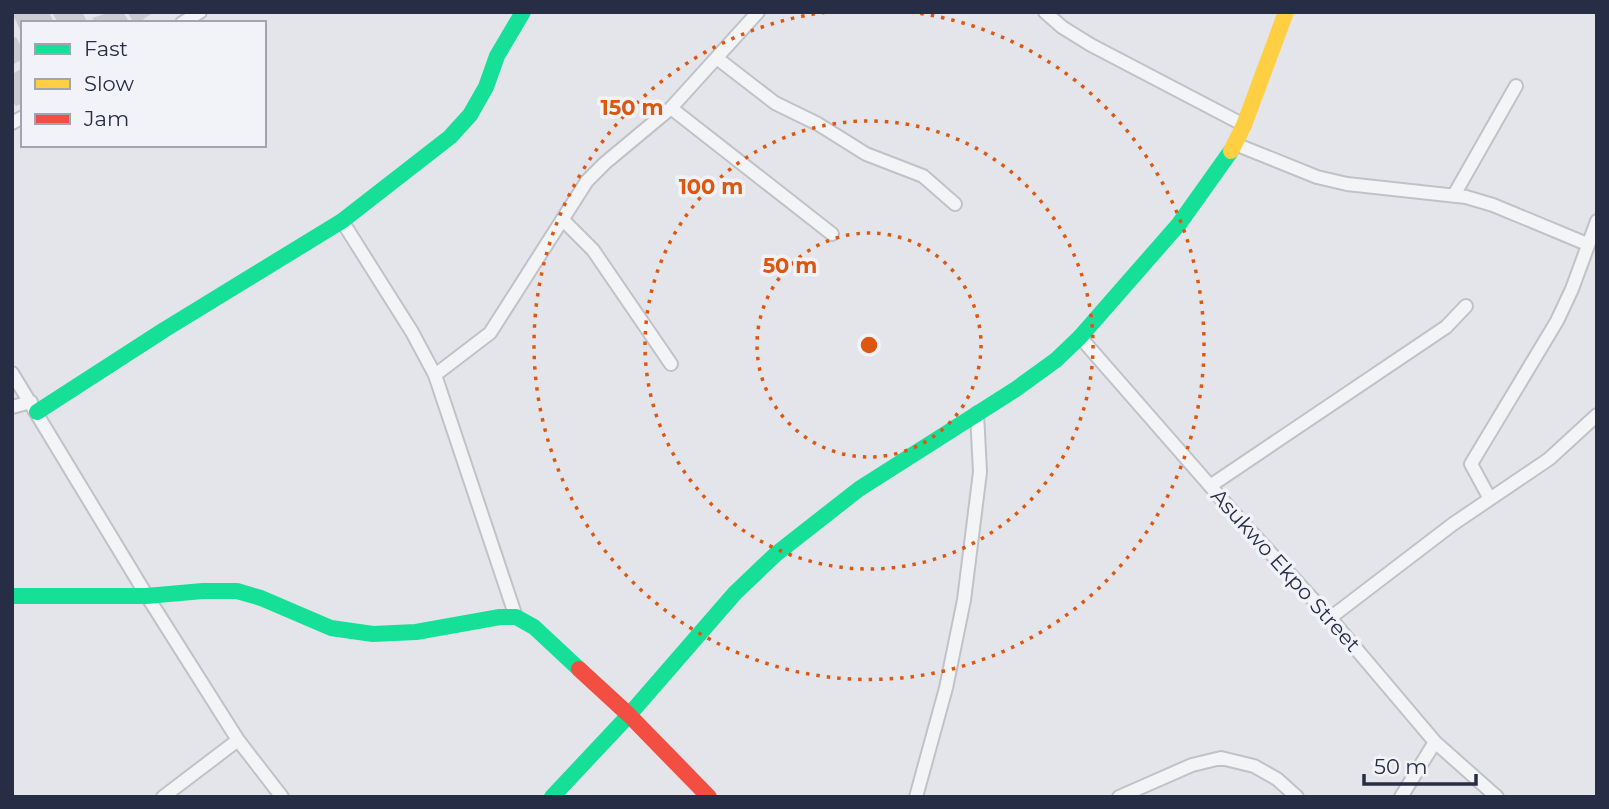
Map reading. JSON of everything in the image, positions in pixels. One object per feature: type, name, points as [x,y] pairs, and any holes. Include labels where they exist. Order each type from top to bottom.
[{"type":"street","points":[[12,407],[34,407],[342,221],[461,126],[486,87],[497,55],[523,12]]},
{"type":"street","points":[[435,375],[490,332],[587,181],[671,108],[758,12]]},
{"type":"street","points":[[1045,12],[1091,46],[1244,125]]},
{"type":"street","points":[[552,797],[629,715],[735,593],[776,554],[859,489],[1041,371],[1080,337],[1179,224],[1228,157],[1244,125],[1286,12]]},
{"type":"street","points":[[718,59],[775,103],[818,124],[866,154],[923,176],[955,204]]},
{"type":"street","points":[[1454,195],[1516,86]]},
{"type":"street","points":[[671,108],[832,234]]},
{"type":"street","points":[[1235,144],[1317,177],[1347,184],[1454,195],[1493,205],[1587,244]]},
{"type":"street","points":[[563,220],[593,250],[671,364]]},
{"type":"street","points":[[342,221],[412,332],[435,375],[516,617]]},
{"type":"street","points":[[1490,499],[1471,464],[1557,321],[1597,221]]},
{"type":"street","points":[[1210,486],[1446,327],[1466,306]]},
{"type":"street","name":"Asukwo Ekpo Street","points":[[1080,337],[1330,618],[1435,742],[1497,797]]},
{"type":"street","points":[[12,373],[237,740],[282,797]]},
{"type":"street","points":[[916,797],[946,688],[964,600],[980,472],[977,414]]},
{"type":"street","points":[[1330,618],[1453,524],[1549,459],[1597,415]]},
{"type":"street","points":[[12,596],[147,596],[233,591],[253,594],[300,618],[367,635],[398,634],[500,617],[516,617],[534,627],[629,715],[709,797]]},
{"type":"street","points":[[163,797],[237,740]]},
{"type":"street","points":[[1401,797],[1435,742]]},
{"type":"street","points":[[1119,797],[1192,765],[1220,758],[1255,766],[1277,779],[1297,797]]},
{"type":"building","points":[[18,12],[49,12],[53,21],[21,21],[21,32],[13,15]]},
{"type":"building","points":[[52,12],[82,12],[87,21],[57,21]]},
{"type":"building","points":[[110,12],[123,12],[129,21],[94,21],[92,18]]},
{"type":"building","points":[[127,12],[154,12],[141,21],[133,21]]},
{"type":"building","points":[[16,37],[21,46],[21,60],[12,65],[12,39]]},
{"type":"building","points":[[21,69],[21,104],[16,106],[12,101],[12,74]]},
{"type":"traffic: fast","points":[[37,412],[342,221],[450,137],[470,115],[486,87],[497,56],[523,12]]},
{"type":"traffic: fast","points":[[552,797],[629,715],[735,593],[776,554],[859,489],[1016,389],[1056,360],[1080,337],[1179,224],[1231,151]]},
{"type":"traffic: fast","points":[[12,596],[146,596],[237,591],[261,598],[331,628],[373,634],[416,632],[500,617],[516,617],[534,627],[579,669]]},
{"type":"traffic: slow","points":[[1231,151],[1244,125],[1286,12]]},
{"type":"traffic: jam","points":[[579,669],[629,715],[709,797]]}]
